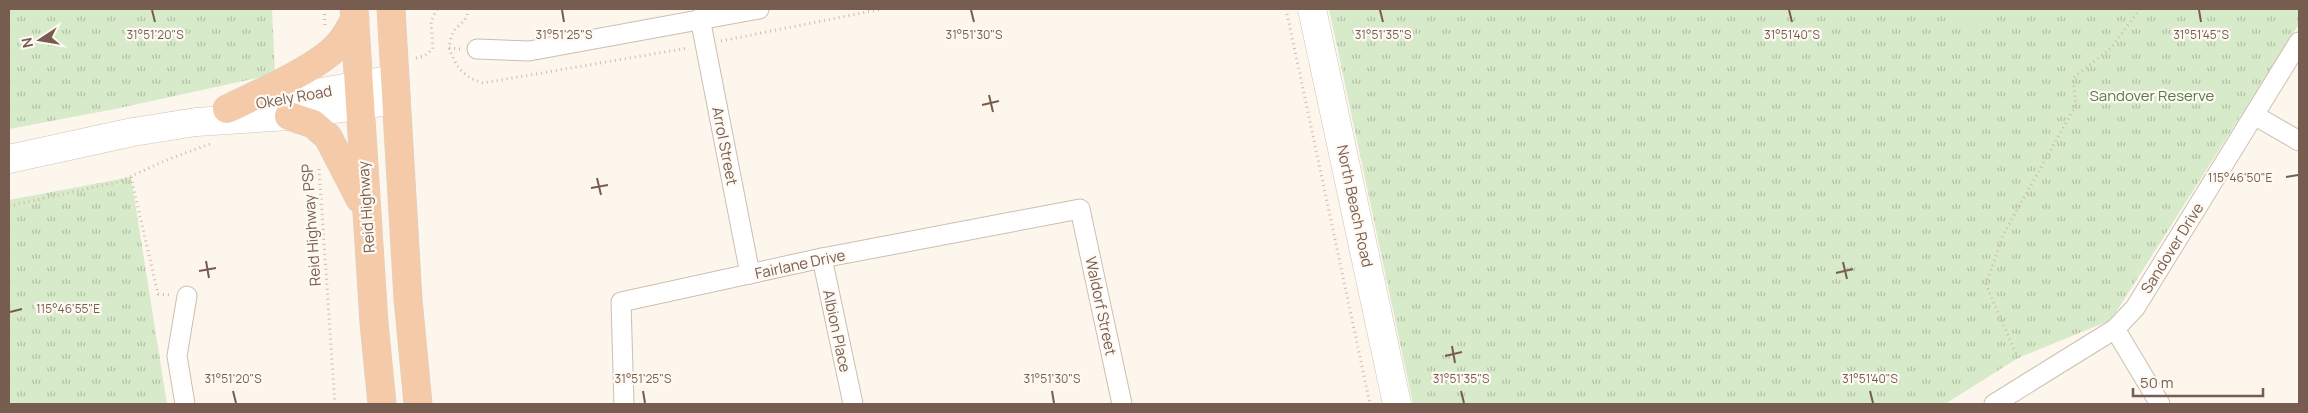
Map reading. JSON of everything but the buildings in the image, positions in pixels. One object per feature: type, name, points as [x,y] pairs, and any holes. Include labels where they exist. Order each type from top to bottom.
[{"type":"highway","points":[[391,9],[411,336],[418,404]]},
{"type":"highway","points":[[227,109],[280,83],[319,60],[338,46],[355,14]]},
{"type":"highway","name":"Reid Highway","points":[[355,14],[366,212],[382,404]]},
{"type":"highway","points":[[289,116],[313,124],[328,137],[366,212]]},
{"type":"main road","name":"North Beach Road","points":[[1295,9],[1380,404]]},
{"type":"main road","name":"North Beach Road","points":[[1312,9],[1397,404]]},
{"type":"main road","name":"Okely Road","points":[[196,122],[227,109],[359,96],[395,90]]},
{"type":"main road","name":"Okely Road","points":[[9,160],[133,132],[196,122],[289,116],[359,96]]},
{"type":"street","points":[[477,49],[529,51],[700,18],[759,9]]},
{"type":"street","name":"Arrol Street","points":[[700,18],[750,274]]},
{"type":"street","name":"Sandover Drive","points":[[1994,404],[2115,329],[2135,308],[2299,42]]},
{"type":"street","points":[[2254,115],[2299,141]]},
{"type":"street","name":"Fairlane Drive","points":[[624,404],[621,302],[822,258],[1080,209]]},
{"type":"street","name":"Waldorf Street","points":[[1080,209],[1122,404]]},
{"type":"street","name":"Albion Place","points":[[822,258],[853,404]]},
{"type":"street","points":[[185,404],[177,356],[187,296]]},
{"type":"street","points":[[2115,329],[2160,404]]},
{"type":"path","points":[[324,9],[324,31]]},
{"type":"path","points":[[467,9],[466,20],[453,33],[449,48],[455,65],[463,74],[483,83],[705,45],[882,9]]},
{"type":"path","points":[[1286,9],[1370,404]]},
{"type":"path","points":[[2018,358],[1986,285],[2003,235],[2076,105],[2073,78],[2111,48],[2140,9]]},
{"type":"path","points":[[449,48],[477,49]]},
{"type":"path","name":"Reid Highway PSP","points":[[328,137],[314,148],[319,160],[335,404]]},
{"type":"path","points":[[9,206],[118,182],[169,159],[215,142]]},
{"type":"path","points":[[131,177],[158,294],[187,296]]},
{"type":"green space","points":[[9,9],[272,9],[275,74],[115,109],[9,129]]},
{"type":"green space","name":"Sandover Reserve","points":[[1329,9],[2299,9],[2299,24],[2111,320],[2018,358],[1945,404],[1413,404]]},
{"type":"green space","points":[[1943,9],[1991,10],[1978,23],[1961,21]]},
{"type":"green space","points":[[131,177],[167,404],[9,404],[9,200]]}]
